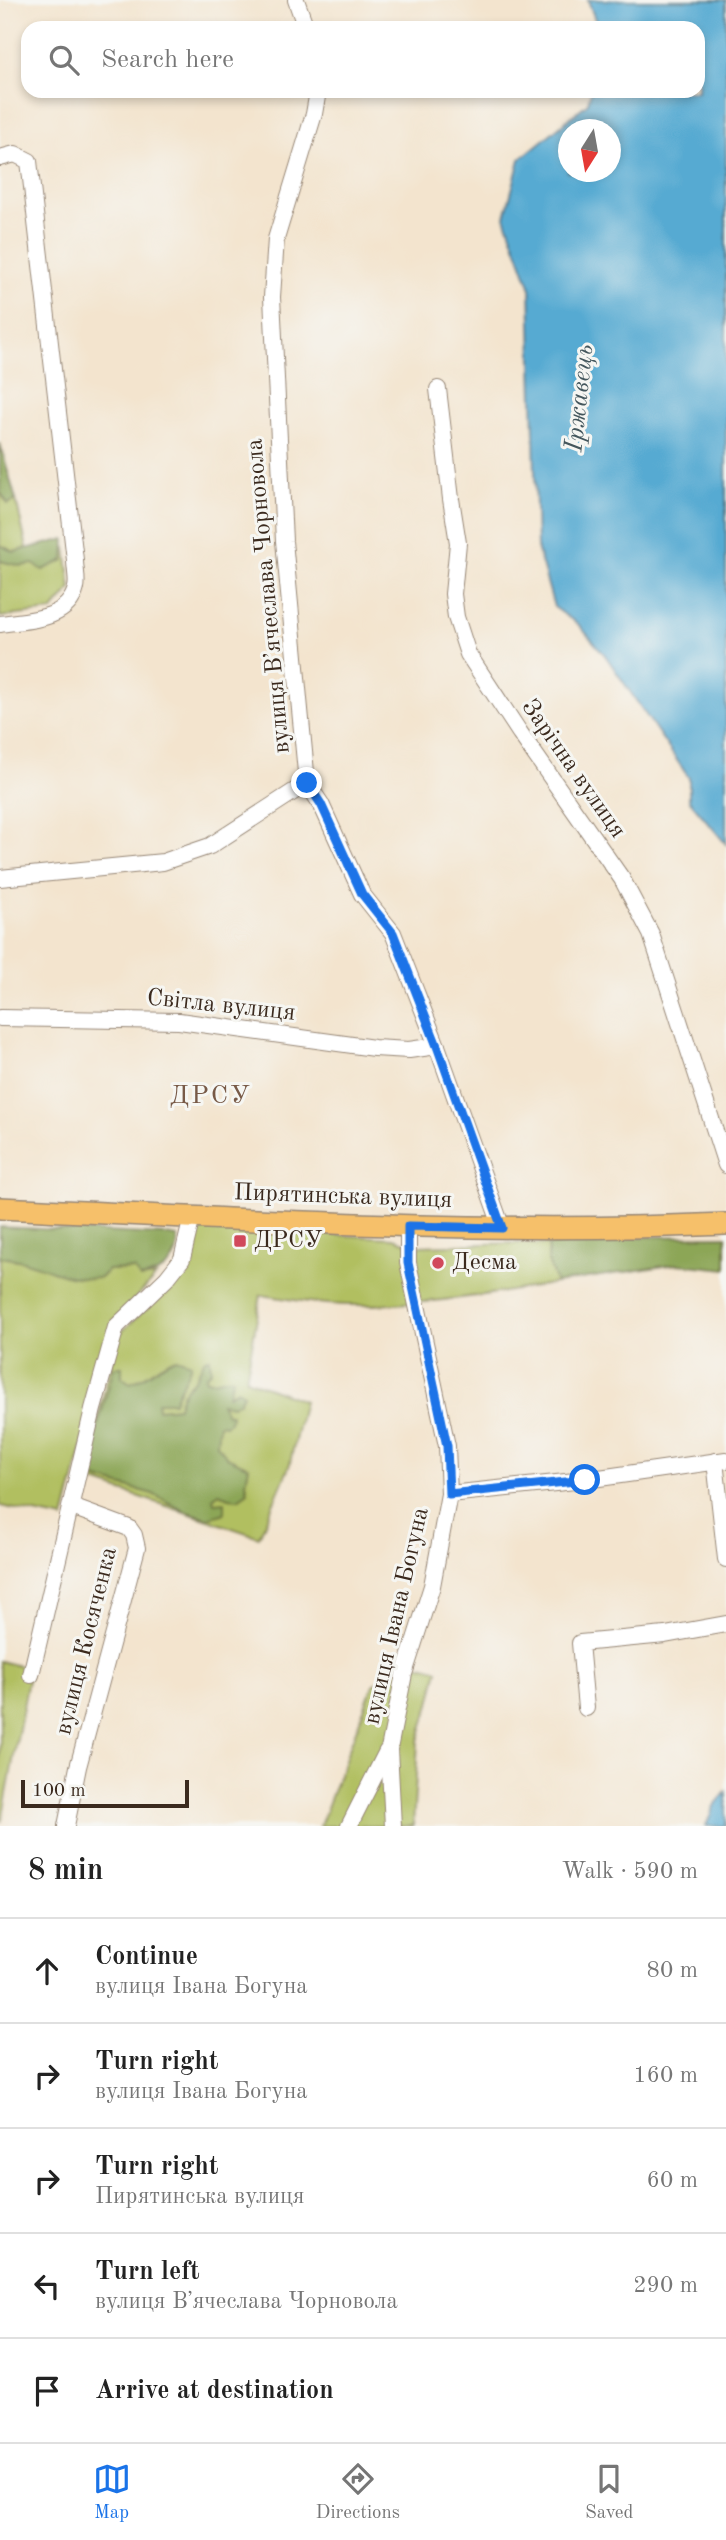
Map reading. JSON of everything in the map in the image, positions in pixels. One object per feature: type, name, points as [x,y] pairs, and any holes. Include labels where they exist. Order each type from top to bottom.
[{"type":"main road","name":"Пирятинська вулиця","points":[[0,1208],[408,1226],[621,1229],[726,1224]]},
{"type":"street","points":[[296,0],[304,21]]},
{"type":"street","name":"вулиця Вʼячеслава Чорновола","points":[[317,98],[276,239],[272,296],[285,541],[307,783],[321,804],[362,894],[393,933],[437,1046],[502,1228]]},
{"type":"street","points":[[0,158],[15,154],[29,161],[76,588],[68,604],[54,615],[0,624]]},
{"type":"street","name":"Зарічна вулиця","points":[[438,389],[458,543],[453,594],[456,617],[468,654],[621,879],[651,934],[726,1164]]},
{"type":"street","points":[[0,878],[163,863],[210,846],[307,783]]},
{"type":"street","name":"Світла вулиця","points":[[0,1018],[179,1021],[374,1048],[409,1049],[437,1046]]},
{"type":"street","points":[[31,1675],[93,1409],[116,1327],[167,1278],[182,1259],[192,1217]]},
{"type":"street","name":"вулиця Івана Богуна","points":[[349,1826],[388,1749],[404,1674],[432,1586],[449,1494],[447,1446],[408,1263],[408,1226]]},
{"type":"street","name":"вулиця Івана Богуна","points":[[449,1494],[585,1480],[721,1461],[726,1559]]},
{"type":"street","name":"вулиця Косяченка","points":[[66,1826],[78,1767],[137,1548],[129,1528],[72,1507]]},
{"type":"street","points":[[586,1708],[580,1643],[665,1635],[726,1624]]},
{"type":"street","name":"вулиця Івана Богуна","points":[[388,1749],[393,1826]]},
{"type":"green space","points":[[0,443],[16,500],[8,504],[0,492]]},
{"type":"green space","points":[[0,492],[8,504],[16,500],[27,548],[14,552],[0,545]]},
{"type":"green space","points":[[65,539],[64,560],[43,570],[33,564],[21,566],[0,561],[0,545],[14,552]]},
{"type":"green space","points":[[66,548],[71,589],[52,611],[0,617],[0,561],[27,563],[41,560]]},
{"type":"green space","points":[[0,1227],[166,1235],[178,1237],[178,1246],[168,1266],[156,1274],[140,1278],[134,1269],[108,1270],[100,1278],[73,1277],[27,1262],[0,1257]]},
{"type":"green space","points":[[195,1228],[394,1238],[416,1246],[517,1243],[548,1245],[548,1261],[556,1283],[478,1296],[399,1304],[336,1305],[261,1295],[246,1379],[304,1401],[289,1467],[259,1537],[83,1478],[118,1335],[170,1283]]},
{"type":"green space","points":[[726,1236],[726,1269],[677,1264],[556,1283],[548,1261],[548,1245],[623,1237]]},
{"type":"green space","points":[[0,1257],[33,1262],[55,1272],[100,1278],[108,1270],[134,1269],[140,1278],[156,1276],[114,1321],[64,1519],[0,1506]]},
{"type":"green space","points":[[176,1358],[191,1363],[190,1368],[174,1402],[157,1402],[158,1409],[178,1407],[183,1392],[195,1379],[205,1359],[210,1358],[211,1371],[205,1376],[206,1380],[233,1378],[228,1395],[238,1390],[243,1394],[239,1402],[233,1405],[221,1403],[227,1414],[231,1414],[230,1422],[219,1424],[217,1444],[227,1457],[249,1467],[246,1482],[248,1492],[238,1499],[219,1493],[213,1498],[214,1503],[225,1502],[225,1513],[209,1518],[184,1511],[153,1494],[90,1476],[86,1469],[114,1367],[122,1367],[122,1377],[130,1383]]},
{"type":"green space","points":[[0,1661],[30,1669],[2,1821],[0,1820]]},
{"type":"green space","points":[[403,1664],[422,1665],[438,1670],[418,1741],[413,1826],[320,1826],[373,1685]]},
{"type":"water","name":"Іржавець","points":[[588,0],[726,0],[726,844],[689,800],[689,778],[605,655],[579,625],[554,607],[537,547],[530,286],[505,217],[520,159],[558,128],[558,182],[621,182],[621,119],[569,119],[588,103],[589,98],[705,98],[705,21],[596,21]]},
{"type":"water","points":[[726,1792],[726,1826],[706,1826],[714,1806]]},
{"type":"place","name":"ДРСУ","points":[[240,1241]]},
{"type":"place","name":"Десма","points":[[438,1263]]},
{"type":"district","name":"ДРСУ","points":[[211,1096]]},
{"type":"route","points":[[307,783],[321,804],[362,894],[393,933],[437,1046],[502,1228],[408,1226],[408,1263],[447,1446],[449,1494],[585,1480]]}]
